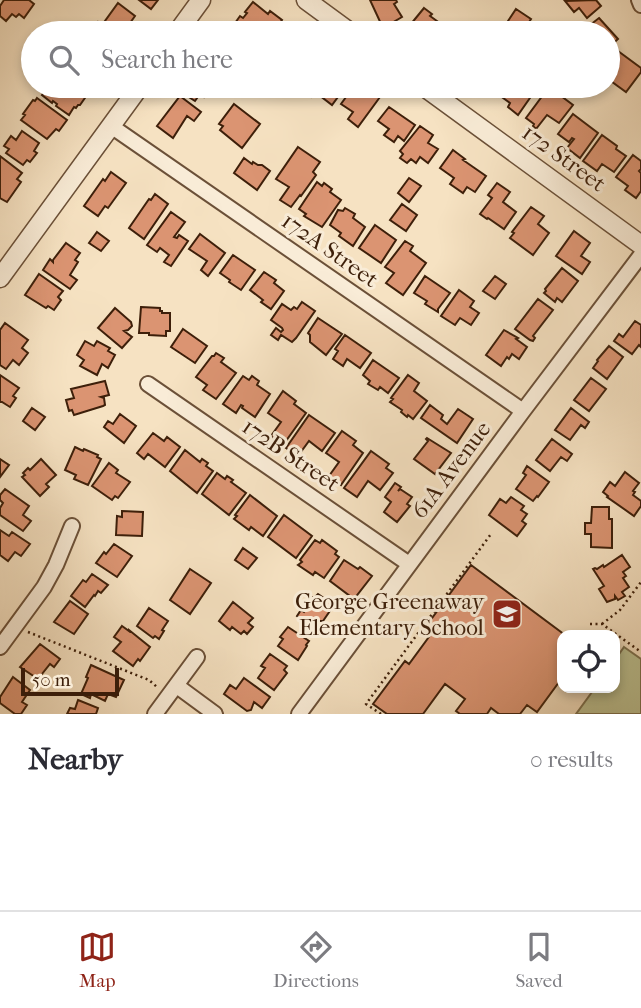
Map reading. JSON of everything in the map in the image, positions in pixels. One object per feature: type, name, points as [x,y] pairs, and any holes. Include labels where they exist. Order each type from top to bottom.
[{"type":"street","points":[[186,21],[201,0]]},
{"type":"street","points":[[306,0],[335,21]]},
{"type":"street","points":[[639,0],[641,5]]},
{"type":"street","points":[[0,278],[131,98]]},
{"type":"street","name":"172 Street","points":[[439,98],[641,245]]},
{"type":"street","name":"172A Street","points":[[111,126],[523,411]]},
{"type":"street","name":"61A Avenue","points":[[299,714],[641,255]]},
{"type":"street","name":"172B Street","points":[[148,384],[409,564]]},
{"type":"street","points":[[0,647],[44,587],[72,526]]},
{"type":"street","points":[[155,714],[170,688],[197,657]]},
{"type":"street","points":[[170,688],[215,714]]},
{"type":"path","points":[[381,714],[366,704],[491,534]]},
{"type":"path","points":[[602,624],[620,610],[641,582]]},
{"type":"path","points":[[590,624],[602,624],[641,652]]},
{"type":"path","points":[[22,629],[170,688]]},
{"type":"green space","points":[[624,647],[641,659],[641,714],[576,714],[591,693],[620,693],[620,653]]},
{"type":"building","points":[[4,0],[29,0],[34,4],[24,18],[19,14],[16,17],[12,14],[6,21],[0,16],[0,6]]},
{"type":"building","points":[[139,0],[158,0],[151,9]]},
{"type":"building","points":[[370,0],[396,0],[394,4],[402,17],[395,21],[380,21]]},
{"type":"building","points":[[596,0],[601,6],[587,18],[579,8],[574,12],[565,1]]},
{"type":"building","points":[[253,2],[268,14],[270,11],[282,20],[236,21],[240,16],[243,18],[247,13],[245,12]]},
{"type":"building","points":[[118,3],[135,16],[131,21],[105,21]]},
{"type":"building","points":[[424,8],[437,21],[413,21]]},
{"type":"building","points":[[516,9],[531,19],[530,21],[508,21]]},
{"type":"building","points":[[620,52],[641,68],[641,72],[626,92],[620,88]]},
{"type":"building","points":[[37,98],[67,120],[59,131],[56,129],[47,139],[21,120]]},
{"type":"building","points":[[46,98],[85,98],[69,115],[53,101],[52,103]]},
{"type":"building","points":[[178,98],[183,98],[201,112],[194,121],[187,116],[173,138],[157,126]]},
{"type":"building","points":[[323,98],[337,98],[332,105]]},
{"type":"building","points":[[345,98],[379,98],[358,127],[348,119],[353,112],[341,104]]},
{"type":"building","points":[[503,98],[530,98],[518,115],[508,107],[510,103]]},
{"type":"building","points":[[541,98],[564,98],[573,105],[559,123],[547,115],[536,129],[526,118]]},
{"type":"building","points":[[234,104],[260,124],[242,148],[220,130],[223,126],[219,124]]},
{"type":"building","points":[[389,107],[415,125],[404,141],[398,136],[394,142],[384,135],[389,129],[378,121]]},
{"type":"building","points":[[573,114],[598,133],[580,158],[567,148],[574,139],[569,142],[558,134]]},
{"type":"building","points":[[420,126],[433,135],[428,143],[438,149],[428,163],[420,157],[416,163],[411,159],[407,163],[400,158],[403,154],[400,151]]},
{"type":"building","points":[[22,131],[39,143],[34,151],[37,153],[30,162],[27,160],[23,165],[6,153],[9,149],[4,146],[11,136],[16,140]]},
{"type":"building","points":[[602,135],[626,156],[614,172],[602,164],[597,171],[583,161]]},
{"type":"building","points":[[298,147],[320,162],[313,172],[316,175],[291,207],[280,200],[289,187],[276,179]]},
{"type":"building","points":[[453,150],[486,176],[475,192],[467,187],[463,193],[450,184],[454,178],[440,168]]},
{"type":"building","points":[[633,155],[641,161],[641,191],[636,198],[625,190],[628,186],[616,177]]},
{"type":"building","points":[[0,156],[22,173],[17,179],[21,182],[7,202],[0,198]]},
{"type":"building","points":[[244,158],[270,171],[257,190],[234,173]]},
{"type":"building","points":[[111,172],[126,183],[108,208],[105,206],[98,216],[84,206]]},
{"type":"building","points":[[409,178],[421,186],[409,202],[398,193]]},
{"type":"building","points":[[317,182],[332,189],[330,192],[341,200],[322,227],[304,216],[306,214],[299,209]]},
{"type":"building","points":[[497,183],[510,192],[503,202],[516,212],[504,229],[480,214],[492,198],[488,195]]},
{"type":"building","points":[[155,194],[168,204],[144,239],[129,228]]},
{"type":"building","points":[[402,204],[417,215],[406,231],[390,220]]},
{"type":"building","points":[[531,207],[544,216],[538,224],[549,233],[533,255],[510,238]]},
{"type":"building","points":[[345,208],[355,214],[353,218],[365,227],[353,246],[330,225],[338,210],[343,211]]},
{"type":"building","points":[[171,212],[185,222],[174,237],[179,235],[188,241],[171,266],[164,262],[169,255],[160,248],[157,252],[147,245]]},
{"type":"building","points":[[375,225],[396,240],[381,263],[359,248]]},
{"type":"building","points":[[574,231],[590,243],[581,256],[590,262],[582,274],[556,256]]},
{"type":"building","points":[[97,232],[109,241],[101,251],[89,243]]},
{"type":"building","points":[[200,234],[225,253],[208,276],[201,270],[207,261],[189,249]]},
{"type":"building","points":[[405,241],[413,246],[410,251],[426,263],[403,295],[386,283],[394,273],[385,267]]},
{"type":"building","points":[[66,243],[80,253],[70,275],[77,280],[70,289],[43,270],[50,259],[53,262]]},
{"type":"building","points":[[233,255],[255,270],[241,290],[220,273]]},
{"type":"building","points":[[562,268],[578,281],[562,302],[557,298],[555,302],[544,293]]},
{"type":"building","points":[[264,272],[276,280],[274,283],[284,291],[271,309],[250,290]]},
{"type":"building","points":[[39,274],[63,291],[54,310],[25,295]]},
{"type":"building","points":[[425,276],[450,293],[438,312],[414,293]]},
{"type":"building","points":[[495,276],[506,284],[495,299],[483,291]]},
{"type":"building","points":[[459,290],[474,301],[470,307],[479,313],[471,325],[460,318],[455,325],[441,316]]},
{"type":"building","points":[[538,299],[553,310],[533,336],[533,341],[515,329]]},
{"type":"building","points":[[302,302],[315,311],[296,338],[292,342],[281,335],[278,340],[271,335],[276,328],[281,332],[283,330],[271,320],[282,304],[291,310],[294,307],[297,309]]},
{"type":"building","points":[[141,307],[160,308],[162,313],[170,313],[170,331],[166,331],[166,336],[139,333]]},
{"type":"building","points":[[115,308],[132,326],[124,331],[132,337],[122,348],[98,328]]},
{"type":"building","points":[[318,318],[342,334],[326,355],[310,342],[308,333]]},
{"type":"building","points":[[635,321],[641,325],[641,347],[639,345],[632,354],[614,341],[619,334],[623,337]]},
{"type":"building","points":[[5,323],[28,340],[22,348],[28,353],[19,365],[13,360],[6,369],[0,365],[0,330]]},
{"type":"building","points":[[183,329],[207,346],[195,363],[171,347]]},
{"type":"building","points":[[504,330],[527,347],[519,359],[512,354],[501,366],[486,355]]},
{"type":"building","points":[[345,335],[371,353],[360,368],[347,359],[343,366],[333,359],[338,351],[335,349]]},
{"type":"building","points":[[85,341],[94,346],[97,341],[110,348],[108,351],[115,355],[108,368],[102,364],[97,375],[80,366],[84,360],[77,355]]},
{"type":"building","points":[[609,346],[623,357],[607,379],[593,368]]},
{"type":"building","points":[[216,353],[224,358],[221,362],[236,373],[216,399],[203,390],[207,385],[196,377]]},
{"type":"building","points":[[373,360],[399,378],[388,393],[380,387],[378,390],[368,384],[370,381],[363,375]]},
{"type":"building","points":[[0,375],[19,388],[10,407],[0,402]]},
{"type":"building","points":[[408,375],[419,383],[414,391],[427,401],[413,419],[390,402]]},
{"type":"building","points":[[243,376],[249,380],[252,376],[259,381],[257,385],[270,394],[255,417],[241,405],[236,413],[223,404]]},
{"type":"building","points":[[591,378],[606,389],[589,411],[574,400]]},
{"type":"building","points":[[105,381],[109,395],[101,397],[104,398],[105,405],[74,415],[72,410],[69,411],[66,400],[74,398],[71,389]]},
{"type":"building","points":[[283,391],[306,413],[283,445],[271,436],[281,422],[268,413]]},
{"type":"building","points":[[430,405],[443,415],[441,419],[447,424],[458,409],[473,419],[457,443],[421,418]]},
{"type":"building","points":[[32,408],[45,417],[35,430],[23,421]]},
{"type":"building","points":[[571,408],[589,422],[585,428],[581,425],[570,440],[555,430]]},
{"type":"building","points":[[120,414],[136,426],[124,443],[104,427],[108,421],[113,424]]},
{"type":"building","points":[[309,415],[335,433],[322,451],[309,441],[298,456],[286,448]]},
{"type":"building","points":[[342,431],[356,441],[353,445],[363,453],[341,485],[329,476],[339,462],[326,453]]},
{"type":"building","points":[[153,433],[164,441],[167,437],[180,447],[165,467],[148,454],[144,459],[137,453]]},
{"type":"building","points":[[427,438],[451,453],[435,474],[414,459],[428,441]]},
{"type":"building","points":[[552,439],[572,454],[567,461],[561,457],[550,471],[536,460]]},
{"type":"building","points":[[75,447],[98,455],[101,459],[88,485],[74,479],[76,475],[65,470]]},
{"type":"building","points":[[185,450],[200,462],[202,459],[208,463],[206,466],[213,471],[197,493],[170,471]]},
{"type":"building","points":[[371,451],[389,464],[386,468],[393,473],[380,490],[368,481],[357,497],[344,488]]},
{"type":"building","points":[[0,459],[9,465],[0,477]]},
{"type":"building","points":[[41,459],[56,475],[46,484],[49,487],[40,496],[22,477],[28,468],[30,470]]},
{"type":"building","points":[[109,463],[118,470],[116,473],[130,482],[118,498],[115,496],[112,500],[92,486]]},
{"type":"building","points":[[527,466],[549,482],[533,501],[516,489],[526,475],[523,473]]},
{"type":"building","points":[[625,472],[639,483],[633,495],[641,501],[641,506],[634,516],[603,492],[610,482],[615,486]]},
{"type":"building","points":[[217,473],[225,479],[227,476],[233,480],[231,482],[246,493],[229,515],[202,494]]},
{"type":"building","points":[[395,483],[401,487],[398,491],[400,489],[412,497],[407,504],[410,506],[397,522],[384,512],[391,502],[385,497]]},
{"type":"building","points":[[5,489],[29,506],[23,515],[31,521],[23,531],[0,515],[3,503],[0,495]]},
{"type":"building","points":[[250,495],[277,516],[263,536],[234,519]]},
{"type":"building","points":[[511,497],[524,506],[521,510],[527,514],[522,521],[526,524],[517,536],[489,515],[500,499],[506,503]]},
{"type":"building","points":[[592,507],[609,507],[609,519],[612,519],[612,548],[591,547],[591,534],[585,534],[585,523],[591,523]]},
{"type":"building","points":[[122,511],[143,512],[142,536],[116,535],[117,516],[122,517]]},
{"type":"building","points":[[284,515],[312,536],[296,558],[268,537]]},
{"type":"building","points":[[0,530],[9,536],[12,532],[30,544],[21,556],[15,552],[8,561],[0,555]]},
{"type":"building","points":[[315,540],[320,543],[322,540],[337,551],[335,554],[339,557],[324,578],[315,572],[313,575],[298,565]]},
{"type":"building","points":[[114,544],[132,556],[117,577],[96,563]]},
{"type":"building","points":[[243,548],[257,558],[248,569],[235,560]]},
{"type":"building","points":[[622,555],[630,567],[623,572],[626,576],[623,578],[629,587],[622,592],[625,596],[618,600],[615,596],[615,599],[607,602],[599,589],[604,586],[593,569],[603,565],[604,567]]},
{"type":"building","points":[[344,560],[372,576],[354,599],[330,581]]},
{"type":"building","points":[[471,565],[558,630],[557,685],[537,712],[527,705],[520,714],[499,714],[491,708],[487,714],[460,714],[456,711],[465,699],[445,684],[423,714],[387,714],[373,704],[405,661],[409,664],[434,630],[427,625]]},
{"type":"building","points":[[190,569],[211,583],[190,614],[170,600]]},
{"type":"building","points":[[92,574],[108,585],[101,593],[98,591],[85,607],[71,596],[83,580],[86,582]]},
{"type":"building","points":[[318,594],[334,605],[323,621],[319,621],[313,629],[297,616],[301,610],[304,612],[308,607],[304,604],[310,596],[314,598]]},
{"type":"building","points":[[70,601],[88,614],[74,634],[54,622]]},
{"type":"building","points":[[233,602],[253,618],[248,623],[253,627],[247,634],[244,631],[241,634],[232,627],[230,630],[219,621]]},
{"type":"building","points":[[149,608],[168,621],[159,639],[155,636],[153,638],[137,626]]},
{"type":"building","points":[[122,626],[150,647],[133,666],[113,651],[121,642],[114,637]]},
{"type":"building","points":[[288,627],[309,641],[298,660],[278,646],[283,639],[280,637]]},
{"type":"building","points":[[40,644],[60,659],[54,667],[50,664],[38,679],[20,667]]},
{"type":"building","points":[[270,654],[287,666],[284,670],[287,673],[274,690],[258,678],[265,668],[261,666]]},
{"type":"building","points":[[91,665],[124,680],[116,697],[108,694],[105,701],[91,694],[90,698],[81,694]]},
{"type":"building","points":[[13,677],[30,690],[22,702],[27,705],[21,714],[15,714],[0,703],[0,697]]},
{"type":"building","points":[[244,678],[270,697],[262,708],[254,702],[251,710],[247,711],[224,694],[230,685],[236,689]]},
{"type":"building","points":[[78,700],[98,708],[96,714],[67,714],[70,708],[75,709]]},
{"type":"place","name":"George Greenaway Elementary School","points":[[507,614]]}]
